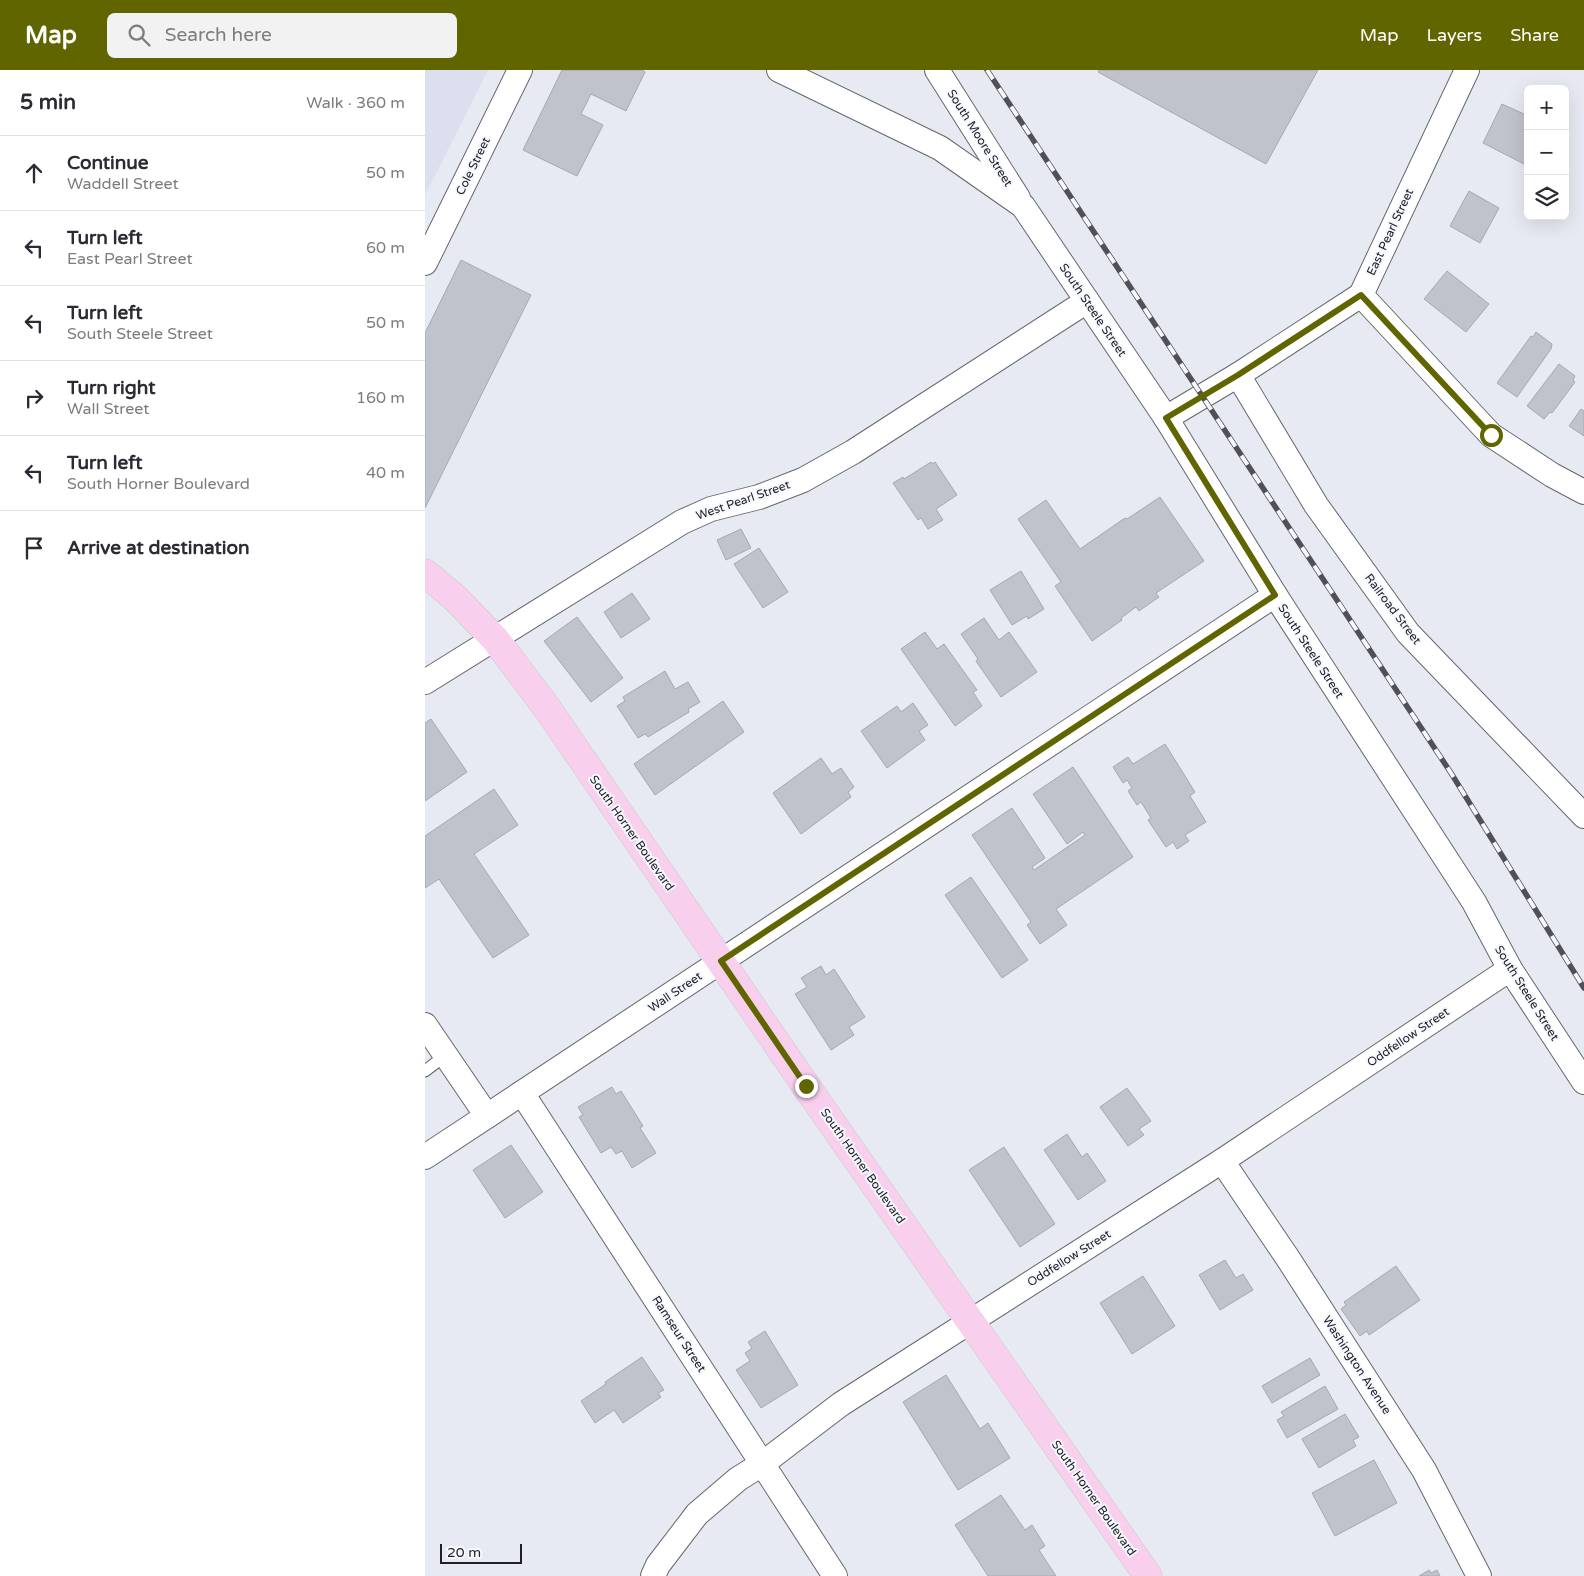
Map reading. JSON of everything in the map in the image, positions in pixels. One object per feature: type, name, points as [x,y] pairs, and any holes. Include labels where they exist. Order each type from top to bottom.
[{"type":"main road","name":"South Horner Boulevard","points":[[425,573],[455,597],[495,638],[547,708],[806,1086],[1148,1576]]},
{"type":"street","name":"Cole Street","points":[[425,263],[520,70]]},
{"type":"street","name":"South Steele Street","points":[[779,70],[939,148],[1023,206],[1166,418],[1275,595],[1474,902],[1510,969],[1584,1082]]},
{"type":"street","name":"South Moore Street","points":[[937,70],[1023,206]]},
{"type":"street","name":"East Pearl Street","points":[[1361,295],[1467,70]]},
{"type":"street","points":[[1166,418],[1238,375],[1361,295],[1491,435],[1552,475],[1584,492]]},
{"type":"street","name":"West Pearl Street","points":[[425,682],[682,522],[711,509],[759,497],[803,480],[853,452],[1087,302]]},
{"type":"street","name":"Railroad Street","points":[[1238,375],[1316,505],[1408,632],[1584,816]]},
{"type":"street","name":"Wall Street","points":[[425,1157],[1275,595]]},
{"type":"street","name":"Oddfellow Street","points":[[653,1576],[658,1565],[697,1514],[738,1480],[763,1464],[841,1404],[1222,1161],[1510,969]]},
{"type":"street","points":[[425,1025],[487,1116]]},
{"type":"street","name":"Ramseur Street","points":[[522,1093],[835,1576]]},
{"type":"street","name":"Washington Avenue","points":[[1222,1161],[1289,1260],[1424,1470],[1479,1576]]},
{"type":"lane","points":[[425,1071],[446,1056]]},
{"type":"shaded area","points":[[425,70],[488,70],[425,195]]},
{"type":"building","points":[[562,70],[642,70],[645,72],[626,111],[591,94],[581,114],[603,125],[577,176],[523,150]]},
{"type":"building","points":[[1099,70],[1318,70],[1266,164],[1098,72]]},
{"type":"building","points":[[1502,104],[1524,114],[1524,164],[1483,143]]},
{"type":"building","points":[[1469,191],[1499,208],[1480,243],[1450,226]]},
{"type":"building","points":[[461,260],[531,295],[425,508],[425,333]]},
{"type":"building","points":[[1447,271],[1489,304],[1466,332],[1424,299]]},
{"type":"building","points":[[1536,332],[1552,344],[1551,349],[1517,397],[1497,383],[1531,336],[1533,337]]},
{"type":"building","points":[[1559,364],[1575,376],[1573,380],[1575,382],[1552,413],[1550,412],[1544,419],[1527,406]]},
{"type":"building","points":[[1581,409],[1584,411],[1584,436],[1569,426]]},
{"type":"building","points":[[931,462],[932,464],[935,462],[957,495],[936,509],[943,520],[928,529],[921,518],[918,520],[893,483],[903,477],[904,479]]},
{"type":"building","points":[[1160,497],[1204,561],[1156,593],[1159,597],[1139,611],[1136,607],[1121,618],[1122,620],[1092,641],[1055,586],[1061,582],[1018,519],[1046,500],[1080,549]]},
{"type":"building","points":[[741,529],[751,548],[726,560],[717,540]]},
{"type":"building","points":[[759,548],[788,592],[763,608],[734,564]]},
{"type":"building","points":[[1021,571],[1044,609],[1028,619],[1027,616],[1012,625],[990,590]]},
{"type":"building","points":[[632,593],[650,619],[621,638],[604,612]]},
{"type":"building","points":[[577,617],[623,678],[591,702],[544,641]]},
{"type":"building","points":[[984,618],[999,640],[1009,632],[1037,672],[1001,697],[976,661],[978,659],[961,634]]},
{"type":"building","points":[[925,632],[937,649],[944,644],[977,690],[973,692],[982,706],[955,726],[901,649]]},
{"type":"building","points":[[665,671],[675,689],[688,682],[700,702],[688,709],[689,712],[648,737],[645,734],[638,738],[617,706],[625,701],[623,697]]},
{"type":"building","points":[[723,701],[744,732],[655,795],[634,764]]},
{"type":"building","points":[[913,703],[928,725],[919,731],[925,740],[887,768],[861,731],[897,706],[901,712]]},
{"type":"building","points":[[431,719],[467,772],[425,801],[425,723]]},
{"type":"building","points":[[1165,744],[1195,792],[1190,796],[1206,822],[1185,835],[1189,841],[1177,849],[1173,842],[1166,847],[1148,820],[1151,818],[1141,802],[1137,805],[1128,791],[1132,788],[1127,780],[1123,783],[1113,767],[1128,757],[1133,764]]},
{"type":"building","points":[[821,758],[832,774],[841,768],[854,787],[848,792],[851,797],[801,834],[773,793]]},
{"type":"building","points":[[1073,767],[1133,857],[1056,909],[1067,925],[1040,944],[1027,925],[1031,922],[972,835],[1012,808],[1045,858],[1032,867],[1034,870],[1085,835],[1083,832],[1067,844],[1033,794]]},
{"type":"building","points":[[494,789],[518,825],[474,854],[529,935],[493,958],[439,879],[425,888],[425,836]]},
{"type":"building","points":[[971,877],[1028,960],[1002,978],[945,895]]},
{"type":"building","points":[[821,966],[826,975],[834,969],[865,1017],[849,1027],[854,1035],[831,1050],[795,994],[807,987],[801,978]]},
{"type":"building","points":[[612,1087],[616,1094],[621,1091],[643,1126],[640,1128],[656,1153],[632,1168],[622,1151],[616,1154],[611,1147],[601,1153],[579,1117],[583,1115],[578,1107]]},
{"type":"building","points":[[1127,1088],[1151,1121],[1139,1129],[1144,1135],[1128,1146],[1100,1107]]},
{"type":"building","points":[[1067,1134],[1082,1157],[1087,1153],[1106,1181],[1078,1200],[1044,1150]]},
{"type":"building","points":[[511,1145],[543,1192],[505,1218],[473,1170]]},
{"type":"building","points":[[1004,1147],[1055,1224],[1020,1247],[969,1170]]},
{"type":"building","points":[[1225,1260],[1236,1278],[1243,1274],[1253,1290],[1220,1310],[1199,1275]]},
{"type":"building","points":[[1396,1266],[1420,1300],[1369,1335],[1367,1331],[1360,1336],[1341,1309],[1346,1305],[1344,1302]]},
{"type":"building","points":[[1143,1276],[1175,1326],[1132,1354],[1100,1303]]},
{"type":"building","points":[[765,1331],[798,1385],[761,1408],[736,1370],[750,1361],[745,1353],[752,1348],[748,1342]]},
{"type":"building","points":[[642,1357],[664,1390],[658,1393],[661,1397],[623,1423],[614,1410],[595,1423],[581,1401]]},
{"type":"building","points":[[1310,1358],[1320,1375],[1272,1403],[1262,1386]]},
{"type":"building","points":[[946,1375],[980,1429],[988,1423],[1010,1458],[958,1490],[903,1402]]},
{"type":"building","points":[[1325,1386],[1338,1409],[1287,1438],[1277,1420],[1284,1416],[1281,1412]]},
{"type":"building","points":[[1345,1414],[1359,1437],[1353,1440],[1356,1446],[1319,1468],[1302,1439]]},
{"type":"building","points":[[1374,1460],[1397,1503],[1335,1536],[1312,1493]]},
{"type":"building","points":[[1001,1495],[1025,1530],[1032,1525],[1045,1546],[1039,1550],[1056,1576],[988,1576],[955,1525]]},
{"type":"building","points":[[1429,1570],[1431,1573],[1437,1570],[1440,1576],[1419,1576]]},
{"type":"railway","points":[[987,70],[1451,773],[1584,988]]},
{"type":"route","points":[[806,1086],[721,961],[1275,595],[1166,418],[1238,375],[1361,295],[1491,435]]}]
